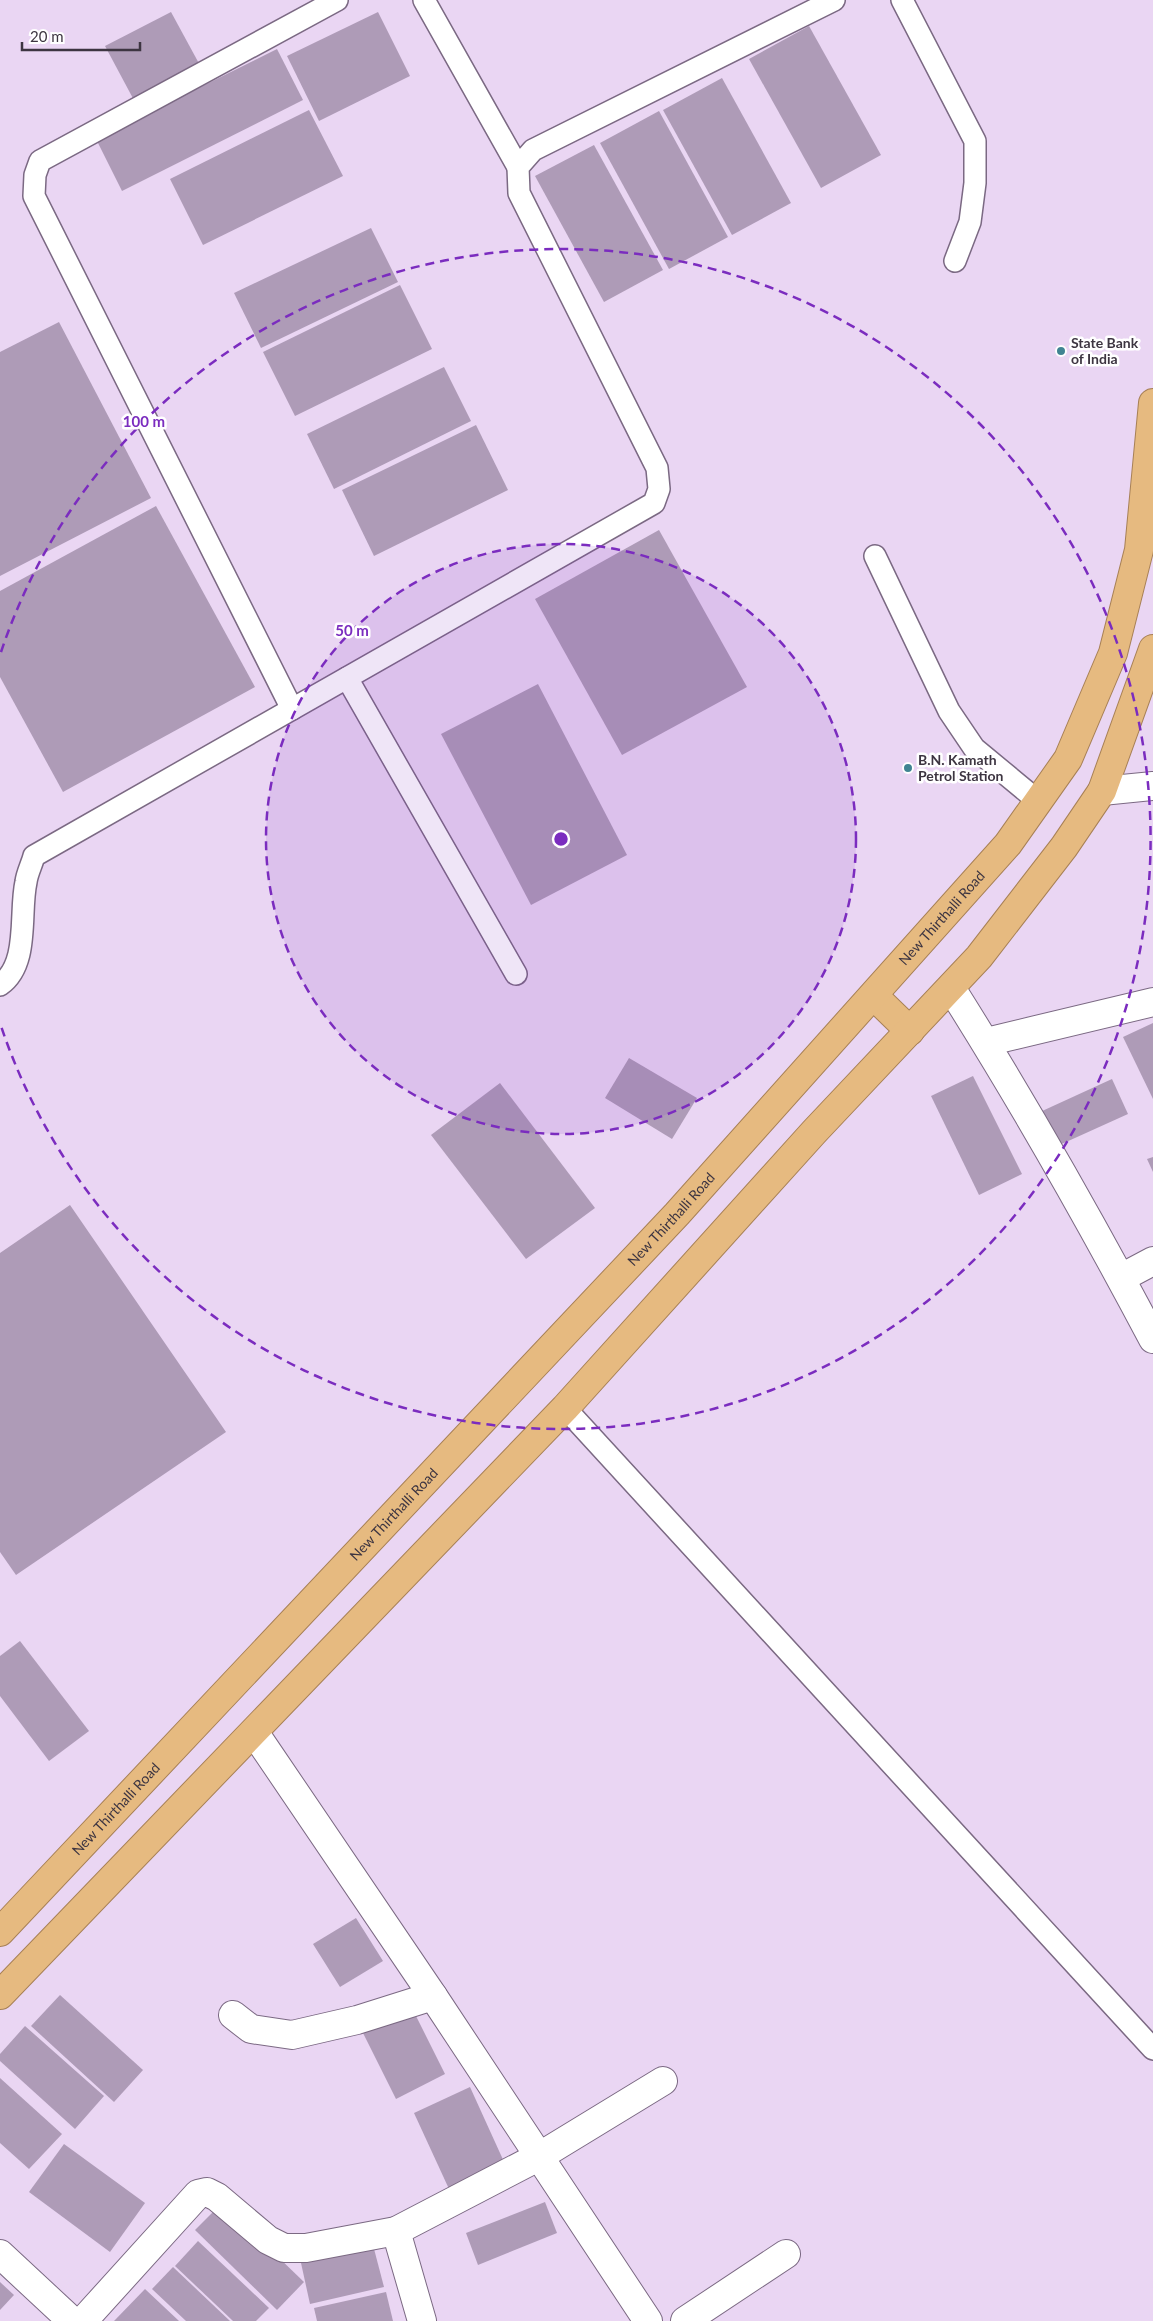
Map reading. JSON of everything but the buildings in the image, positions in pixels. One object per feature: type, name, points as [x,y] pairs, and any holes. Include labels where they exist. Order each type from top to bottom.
[{"type":"highway","name":"New Thirthalli Road","points":[[0,1932],[677,1214],[1008,844],[1068,758],[1113,653],[1138,550],[1153,403]]},
{"type":"highway","points":[[0,1995],[565,1408],[814,1132],[979,957],[1064,847],[1102,790],[1153,649]]},
{"type":"highway","points":[[874,996],[910,1030]]},
{"type":"street","points":[[1102,790],[1153,786]]},
{"type":"street","points":[[951,988],[986,1042],[1121,1278],[1153,1339]]},
{"type":"street","points":[[986,1042],[1153,1002]]},
{"type":"street","points":[[1121,1278],[1153,1260]]},
{"type":"street","points":[[254,1732],[433,1996],[648,2321]]},
{"type":"street","points":[[232,2015],[251,2028],[292,2035],[357,2020],[433,1996]]},
{"type":"street","points":[[84,2321],[198,2194],[207,2192],[217,2197],[268,2240],[284,2248],[306,2248],[396,2231],[540,2156],[663,2081]]},
{"type":"street","points":[[396,2231],[422,2321]]},
{"type":"street","points":[[0,2254],[72,2321]]},
{"type":"street","points":[[685,2321],[786,2254]]},
{"type":"lane","points":[[292,709],[34,196],[35,175],[40,161],[296,20],[337,0]]},
{"type":"lane","points":[[0,985],[8,980],[18,956],[26,882],[34,856],[654,503],[659,489],[657,468],[519,193],[518,167],[424,0]]},
{"type":"lane","points":[[518,167],[533,150],[834,0]]},
{"type":"lane","points":[[902,0],[976,142],[976,183],[970,222],[955,261]]},
{"type":"lane","points":[[875,556],[954,718],[974,748],[1038,801]]},
{"type":"lane","points":[[347,678],[516,974]]},
{"type":"lane","points":[[565,1408],[1153,2048]]},
{"type":"place","name":"State Bank of India","points":[[1061,351]]},
{"type":"place","name":"B.N. Kamath Petrol Station","points":[[908,768]]}]
